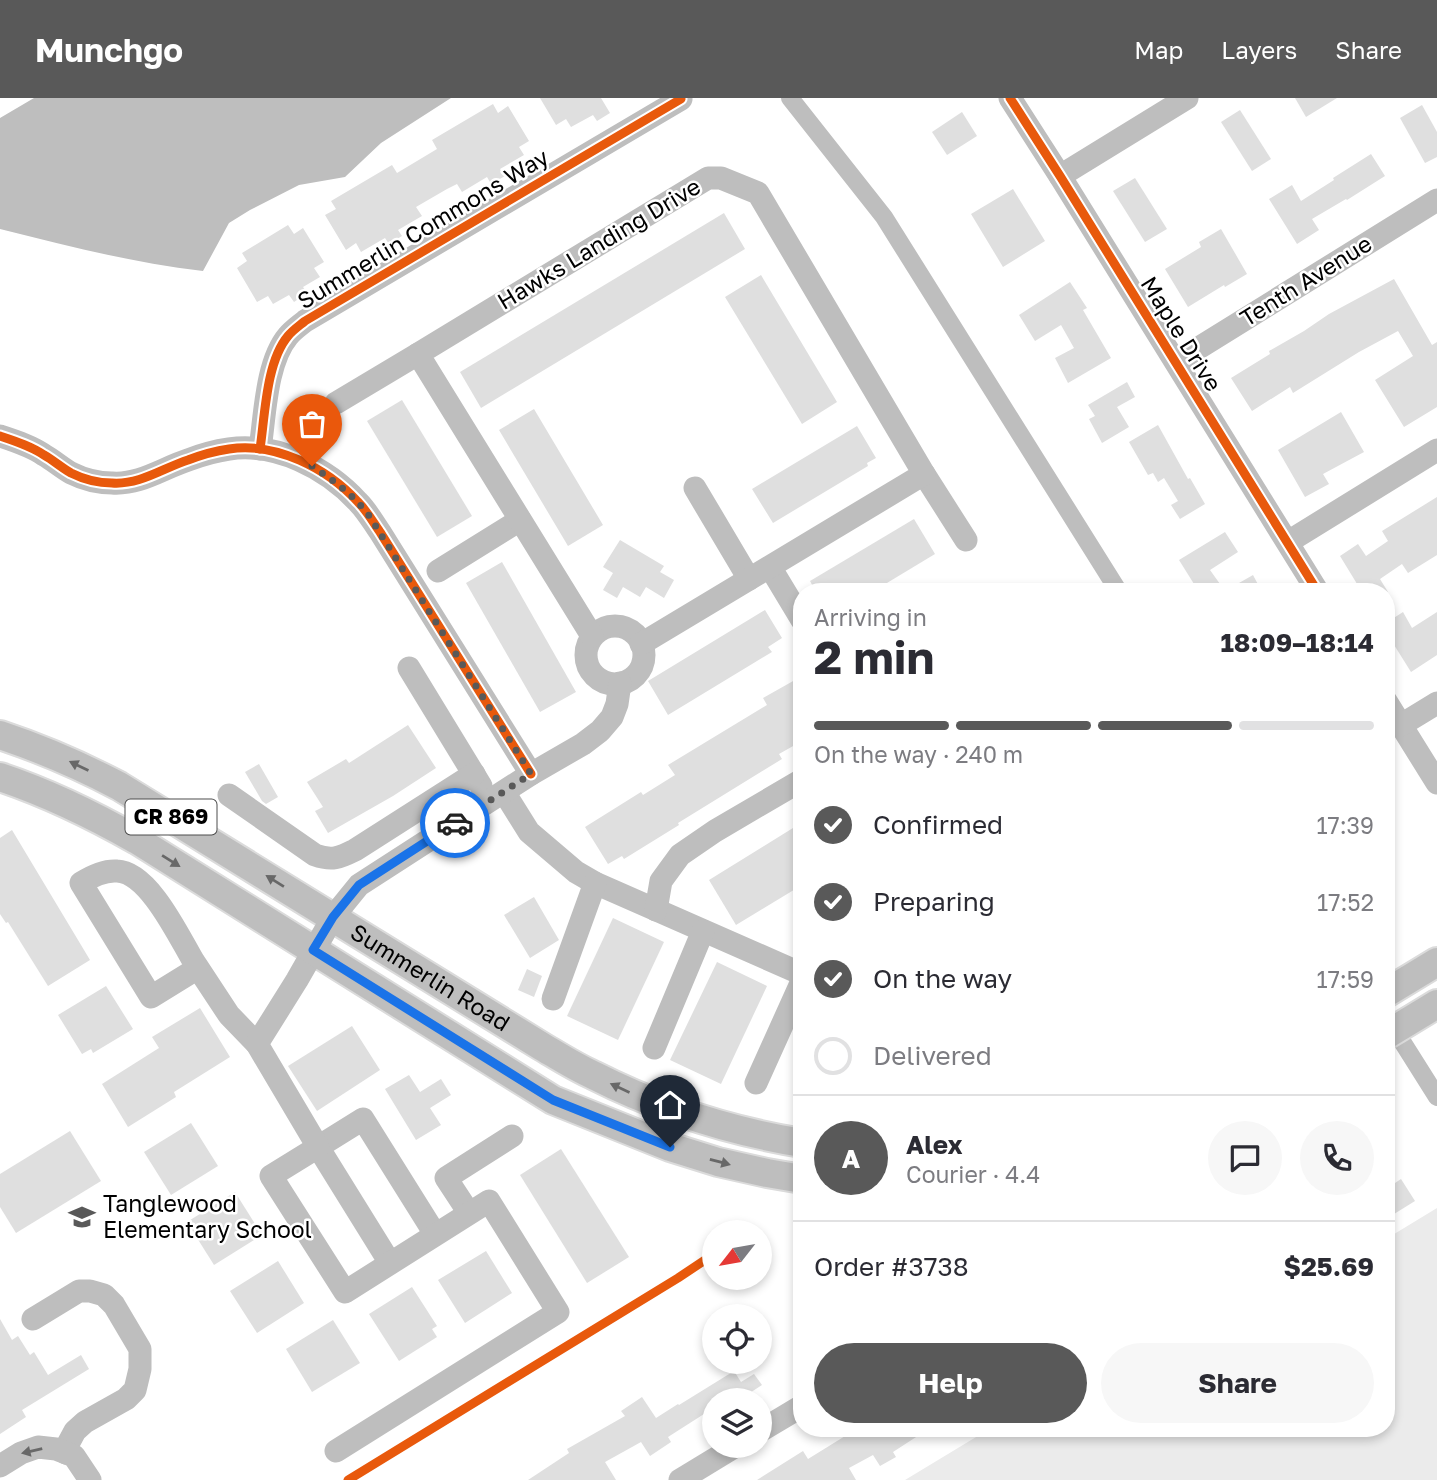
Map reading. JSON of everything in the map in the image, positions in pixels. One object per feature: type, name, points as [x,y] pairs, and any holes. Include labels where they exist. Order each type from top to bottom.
[{"type":"main road","name":"Summerlin Road","points":[[0,735],[37,747],[119,786],[592,1075],[636,1096],[684,1114],[729,1128],[793,1141]]},
{"type":"main road","name":"Summerlin Road","points":[[0,777],[65,803],[118,829],[553,1100],[670,1147],[718,1162],[793,1177]]},
{"type":"main road","points":[[1395,988],[1437,962]]},
{"type":"main road","points":[[1395,1029],[1437,1004]]},
{"type":"street","name":"Summerlin Commons Way","points":[[260,449],[270,376],[277,353],[288,335],[305,321],[681,98]]},
{"type":"street","name":"Maple Drive","points":[[1010,98],[1313,583]]},
{"type":"street","points":[[1060,176],[1187,98]]},
{"type":"street","name":"Hawks Landing Drive","points":[[336,403],[708,178],[721,178],[758,194],[966,540]]},
{"type":"street","name":"Tenth Avenue","points":[[1176,362],[1437,200]]},
{"type":"street","points":[[418,355],[592,636]]},
{"type":"street","points":[[0,436],[43,454],[71,473],[114,484],[158,474],[178,463],[231,448],[260,449],[285,454],[312,466],[338,483],[359,502],[531,774]]},
{"type":"street","points":[[1288,542],[1437,450]]},
{"type":"street","points":[[641,644],[924,474]]},
{"type":"street","points":[[695,488],[749,579]]},
{"type":"street","points":[[438,571],[520,520]]},
{"type":"street","points":[[770,566],[793,605]]},
{"type":"street","points":[[609,626],[628,629],[636,635],[641,644],[643,652],[640,668],[628,680],[610,683],[601,680],[588,665],[587,645],[592,636],[609,626]]},
{"type":"street","points":[[409,668],[474,775],[529,832],[576,872],[595,883],[793,971]]},
{"type":"street","points":[[257,1044],[333,917],[359,885],[600,731],[612,717],[620,683]]},
{"type":"street","points":[[1401,726],[1437,703]]},
{"type":"street","points":[[1395,716],[1437,783]]},
{"type":"street","points":[[229,795],[314,855],[328,859],[341,857],[355,850],[474,775]]},
{"type":"street","points":[[656,910],[661,881],[680,855],[793,785]]},
{"type":"street","points":[[198,968],[150,997],[81,883],[94,875],[118,871],[136,878],[152,891],[229,1015],[257,1044],[390,1263]]},
{"type":"street","points":[[553,999],[595,883]]},
{"type":"street","points":[[654,1048],[703,931]]},
{"type":"street","points":[[757,1083],[793,1001]]},
{"type":"street","points":[[335,1451],[558,1312],[489,1200],[345,1292],[271,1176],[363,1119],[435,1234]]},
{"type":"street","points":[[469,1213],[446,1178],[512,1136]]},
{"type":"street","points":[[33,1319],[79,1291],[90,1291],[104,1295],[114,1305],[140,1349],[140,1369],[135,1390],[126,1399],[85,1422],[75,1431],[66,1453]]},
{"type":"street","points":[[772,1424],[793,1411]]},
{"type":"street","points":[[0,1466],[21,1453],[38,1447],[56,1449],[74,1456],[90,1480]]},
{"type":"street","points":[[680,1480],[716,1458]]},
{"type":"shaded area","points":[[34,98],[451,98],[381,143],[345,177],[299,185],[229,223],[203,271],[126,259],[0,229],[0,118]]},
{"type":"shaded area","points":[[1437,1208],[1437,1480],[905,1480],[976,1437],[1395,1437],[1395,1234]]},
{"type":"building","points":[[540,98],[601,98],[610,113],[597,121],[593,115],[571,127],[566,119],[556,125]]},
{"type":"building","points":[[1295,98],[1337,98],[1306,117]]},
{"type":"building","points":[[493,104],[498,113],[508,106],[529,141],[519,147],[524,155],[500,169],[505,176],[491,184],[487,177],[462,192],[457,184],[416,207],[422,216],[398,230],[402,236],[389,244],[385,238],[361,252],[356,243],[346,250],[325,215],[336,209],[331,201],[392,165],[397,173],[437,149],[432,140]]},
{"type":"building","points":[[1422,105],[1437,132],[1437,157],[1425,163],[1400,118]]},
{"type":"building","points":[[1240,110],[1271,159],[1252,171],[1221,122]]},
{"type":"building","points":[[962,112],[977,136],[947,155],[932,132]]},
{"type":"building","points":[[1371,154],[1385,176],[1312,219],[1319,230],[1297,244],[1269,199],[1292,185],[1301,201]]},
{"type":"building","points":[[1135,178],[1167,229],[1145,242],[1113,191]]},
{"type":"building","points":[[1013,189],[1045,241],[1003,267],[971,214]]},
{"type":"building","points":[[724,213],[745,249],[481,408],[460,372]]},
{"type":"building","points":[[288,225],[294,234],[303,228],[324,262],[314,268],[320,277],[303,287],[307,293],[294,302],[289,295],[273,304],[268,296],[257,302],[237,268],[247,261],[242,253]]},
{"type":"building","points":[[1221,229],[1247,274],[1188,307],[1165,269],[1201,247],[1199,242]]},
{"type":"building","points":[[761,275],[837,402],[802,424],[725,297]]},
{"type":"building","points":[[1394,279],[1432,345],[1437,342],[1437,407],[1404,427],[1375,380],[1413,356],[1398,331],[1293,393],[1290,387],[1252,411],[1231,378],[1329,314]]},
{"type":"building","points":[[1070,282],[1087,308],[1083,310],[1111,358],[1068,383],[1055,358],[1074,348],[1061,325],[1035,341],[1019,315]]},
{"type":"building","points":[[1127,382],[1135,397],[1117,407],[1129,427],[1102,443],[1089,419],[1095,416],[1088,405]]},
{"type":"building","points":[[402,400],[472,516],[437,537],[367,421]]},
{"type":"building","points":[[534,409],[603,525],[568,546],[499,430]]},
{"type":"building","points":[[1341,412],[1364,452],[1323,474],[1329,484],[1305,497],[1278,450]]},
{"type":"building","points":[[1158,425],[1205,504],[1180,519],[1171,505],[1178,501],[1164,478],[1158,482],[1153,473],[1148,475],[1129,442]]},
{"type":"building","points":[[857,426],[876,458],[867,463],[868,466],[773,523],[752,489]]},
{"type":"building","points":[[1437,497],[1437,555],[1408,573],[1402,564],[1380,579],[1382,583],[1356,583],[1340,556],[1358,544],[1366,556],[1388,541],[1382,531]]},
{"type":"building","points":[[914,519],[935,554],[887,583],[810,581]]},
{"type":"building","points":[[1225,532],[1238,552],[1210,570],[1219,583],[1193,583],[1179,560]]},
{"type":"building","points":[[620,540],[664,566],[660,572],[674,580],[664,598],[646,587],[640,597],[623,587],[617,598],[603,590],[613,573],[603,567]]},
{"type":"building","points":[[502,562],[576,692],[540,712],[466,583]]},
{"type":"building","points":[[1253,575],[1257,583],[1239,583]]},
{"type":"building","points":[[765,610],[782,638],[768,647],[772,652],[668,715],[648,681]]},
{"type":"building","points":[[1403,612],[1412,628],[1437,612],[1437,655],[1411,672],[1395,646],[1395,617]]},
{"type":"building","points":[[793,681],[793,746],[779,754],[782,759],[624,859],[622,856],[608,864],[585,827],[641,792],[643,795],[675,775],[668,765],[767,705],[763,698]]},
{"type":"building","points":[[408,725],[436,768],[328,833],[315,811],[323,807],[307,782],[346,759],[349,763]]},
{"type":"building","points":[[259,764],[278,797],[266,804],[245,772]]},
{"type":"building","points":[[793,828],[793,890],[736,925],[709,880]]},
{"type":"building","points":[[12,830],[90,960],[48,986],[8,922],[6,923],[0,914],[0,838]]},
{"type":"building","points":[[534,897],[559,940],[530,958],[504,915]]},
{"type":"building","points":[[613,918],[664,942],[618,1040],[567,1016]]},
{"type":"building","points":[[717,962],[767,986],[721,1084],[670,1060]]},
{"type":"building","points":[[527,969],[542,976],[534,997],[518,990]]},
{"type":"building","points":[[106,986],[133,1029],[93,1053],[91,1049],[82,1054],[58,1015]]},
{"type":"building","points":[[200,1008],[230,1057],[174,1092],[176,1097],[128,1127],[102,1084],[159,1048],[152,1037]]},
{"type":"building","points":[[352,1026],[380,1070],[317,1111],[288,1066]]},
{"type":"building","points":[[409,1075],[420,1092],[441,1079],[451,1095],[430,1108],[441,1125],[416,1140],[385,1089]]},
{"type":"building","points":[[191,1123],[218,1166],[171,1195],[144,1152]]},
{"type":"building","points":[[70,1131],[101,1181],[16,1233],[0,1207],[0,1174]]},
{"type":"building","points":[[561,1149],[629,1257],[587,1283],[520,1175]]},
{"type":"building","points":[[1401,1179],[1415,1201],[1395,1213],[1395,1183]]},
{"type":"building","points":[[235,1192],[262,1235],[214,1265],[187,1222]]},
{"type":"building","points":[[486,1251],[512,1293],[465,1323],[438,1280]]},
{"type":"building","points":[[278,1261],[304,1303],[257,1333],[230,1291]]},
{"type":"building","points":[[412,1287],[437,1326],[432,1329],[437,1337],[399,1361],[369,1314]]},
{"type":"building","points":[[0,1319],[12,1340],[18,1336],[30,1355],[34,1352],[48,1375],[81,1355],[89,1369],[22,1410],[26,1417],[0,1434]]},
{"type":"building","points":[[333,1320],[360,1363],[312,1392],[286,1349]]},
{"type":"building","points":[[729,1374],[736,1374],[741,1382],[754,1374],[762,1385],[757,1388],[706,1388]]},
{"type":"building","points":[[702,1391],[702,1415],[668,1437],[671,1442],[650,1456],[641,1442],[605,1462],[616,1480],[528,1480],[569,1453],[567,1449],[625,1416],[621,1411],[642,1397],[656,1418]]},
{"type":"building","points":[[844,1437],[916,1437],[893,1452],[896,1457],[880,1466],[873,1455],[849,1468],[856,1480],[757,1480],[803,1451],[808,1459]]},
{"type":"waterway","points":[[790,98],[884,217],[1113,583]]},
{"type":"waterway","points":[[1395,1030],[1437,1097]]},
{"type":"cycle path","points":[[260,449],[275,360],[288,336],[296,328],[680,98]]},
{"type":"cycle path","points":[[1010,98],[1312,583]]},
{"type":"cycle path","points":[[0,436],[34,449],[76,475],[107,483],[132,481],[198,456],[229,449],[265,450],[300,460],[316,468],[345,490],[367,513],[531,774]]},
{"type":"cycle path","points":[[348,1480],[702,1262]]},
{"type":"way so far","points":[[312,466],[338,483],[359,502],[370,517],[531,774],[455,823]]},
{"type":"place","name":"Tanglewood Elementary School","points":[[82,1217]]},
{"type":"route","points":[[455,823],[359,885],[333,917],[313,950],[553,1100],[670,1147]]}]
